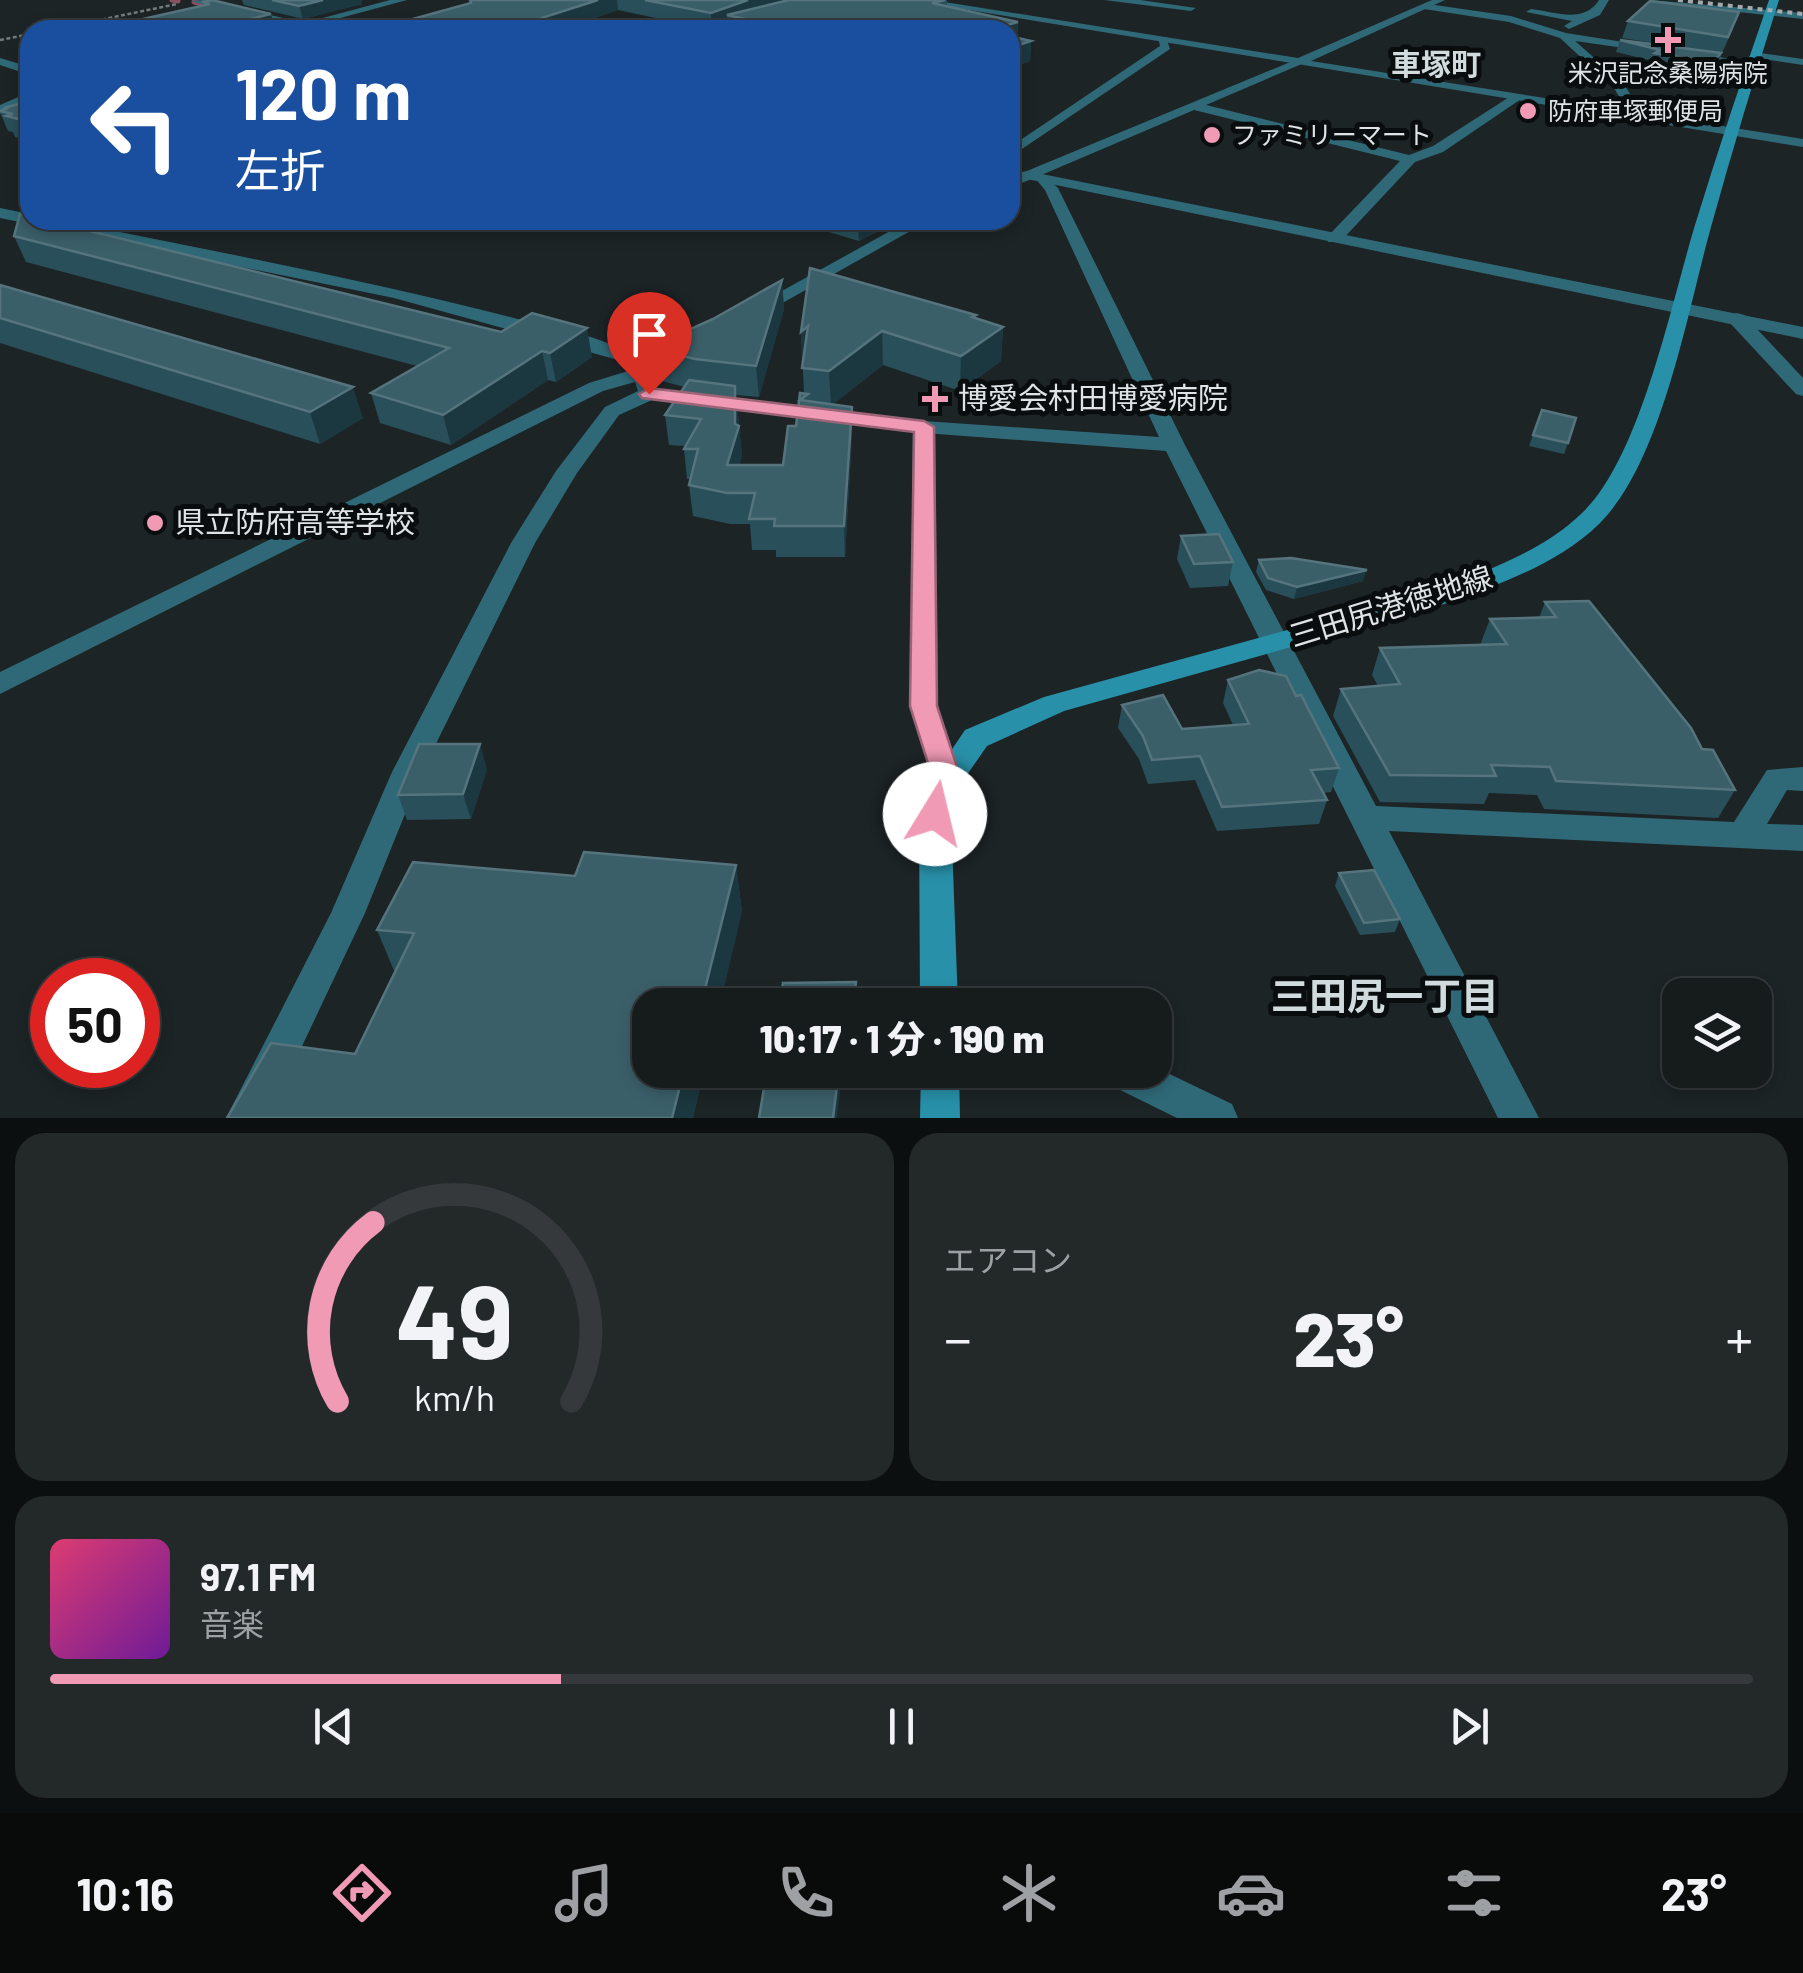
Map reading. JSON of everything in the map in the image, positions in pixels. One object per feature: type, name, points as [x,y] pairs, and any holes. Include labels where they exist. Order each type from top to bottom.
[{"type":"main road","name":"三田尻港徳地線","points":[[939,988],[935,814],[947,779],[976,738],[1005,722],[1054,704],[1449,594],[1512,570],[1556,546],[1590,519],[1620,483],[1643,432],[1752,59],[1772,6]]},
{"type":"main road","points":[[940,1088],[940,1118]]},
{"type":"street","points":[[324,20],[402,0]]},
{"type":"street","points":[[913,0],[1167,34],[1300,61],[1803,143]]},
{"type":"street","points":[[948,6],[962,0]]},
{"type":"street","points":[[1109,0],[1195,4]]},
{"type":"street","points":[[1022,178],[1441,0],[1583,19]]},
{"type":"street","points":[[1656,0],[1772,6]]},
{"type":"street","points":[[1714,0],[1803,13]]},
{"type":"street","points":[[195,1],[276,20]]},
{"type":"street","points":[[1560,33],[1602,3]]},
{"type":"street","points":[[1584,4],[1602,3]]},
{"type":"street","points":[[1182,18],[1195,4]]},
{"type":"street","points":[[1428,7],[1511,19],[1560,33],[1752,59],[1803,62]]},
{"type":"street","points":[[1560,33],[1628,96],[1637,106],[1638,116]]},
{"type":"street","points":[[1020,145],[1166,47],[1167,34]]},
{"type":"street","points":[[1334,239],[1410,159],[1438,149],[1518,97]]},
{"type":"street","points":[[1193,106],[1410,159]]},
{"type":"street","points":[[1022,178],[1803,332]]},
{"type":"street","points":[[1022,178],[1051,188],[1174,446],[1519,1118]]},
{"type":"street","points":[[83,230],[396,293],[625,356],[645,384]]},
{"type":"street","points":[[743,317],[901,230]]},
{"type":"street","points":[[1737,319],[1803,390]]},
{"type":"street","points":[[246,1118],[266,1086],[348,913],[407,772],[523,543],[567,471],[612,411],[668,362]]},
{"type":"street","points":[[0,684],[596,387],[645,384],[924,427],[1174,446]]},
{"type":"street","points":[[924,427],[924,706],[947,779]]},
{"type":"street","points":[[1744,834],[1778,778],[1803,779]]},
{"type":"street","points":[[1364,818],[1803,838]]},
{"type":"street","points":[[1157,1088],[1218,1118]]},
{"type":"path","points":[[101,20],[195,1]]},
{"type":"building","points":[[212,0],[271,14],[246,20],[143,19],[210,4],[202,2]]},
{"type":"building","points":[[272,0],[323,0],[299,6]]},
{"type":"building","points":[[470,0],[598,0],[535,20],[409,20],[471,3]]},
{"type":"building","points":[[645,0],[748,0],[711,13]]},
{"type":"building","points":[[789,0],[945,0],[932,3],[1009,20],[750,20],[727,15]]},
{"type":"building","points":[[1650,1],[1739,12],[1728,37],[1628,21]]},
{"type":"building","points":[[1620,40],[1721,53],[1712,63],[1655,53],[1660,50]]},
{"type":"building","points":[[20,104],[20,120],[6,116],[13,114],[0,111],[8,108],[4,108]]},
{"type":"building","points":[[20,214],[20,230],[86,230],[501,332],[532,313],[587,328],[550,353],[542,351],[443,415],[371,393],[449,348],[14,236]]},
{"type":"building","points":[[810,268],[976,315],[972,317],[1003,327],[961,356],[882,331],[829,371],[802,368],[808,326],[801,332]]},
{"type":"building","points":[[782,280],[756,366],[695,359],[654,349],[653,346],[713,319]]},
{"type":"building","points":[[0,285],[353,387],[310,412],[0,318]]},
{"type":"building","points":[[689,380],[735,386],[735,424],[739,426],[727,465],[783,465],[788,426],[796,426],[800,393],[808,394],[800,400],[852,407],[844,526],[774,526],[775,519],[749,519],[755,493],[727,493],[689,485],[698,449],[684,449],[701,419],[665,415]]},
{"type":"building","points":[[1542,410],[1576,418],[1568,443],[1533,435]]},
{"type":"building","points":[[1219,534],[1233,562],[1194,564],[1181,536]]},
{"type":"building","points":[[1291,558],[1367,570],[1297,587],[1268,578],[1259,560]]},
{"type":"building","points":[[1589,601],[1691,728],[1702,749],[1713,750],[1735,790],[1556,781],[1550,767],[1491,765],[1496,776],[1390,775],[1341,689],[1400,684],[1380,648],[1507,644],[1490,619],[1556,617],[1545,602]]},
{"type":"building","points":[[1259,670],[1286,676],[1296,696],[1301,695],[1339,768],[1311,770],[1327,800],[1222,807],[1200,756],[1152,760],[1143,736],[1122,705],[1163,695],[1182,729],[1249,724],[1228,680]]},
{"type":"building","points":[[419,744],[480,744],[463,794],[398,795]]},
{"type":"building","points":[[584,852],[736,865],[705,988],[632,988],[632,1088],[680,1088],[672,1118],[227,1118],[271,1043],[355,1054],[414,933],[377,930],[413,862],[575,876]]},
{"type":"building","points":[[1374,870],[1400,919],[1364,923],[1339,873]]},
{"type":"building","points":[[856,982],[855,988],[782,988],[783,983]]},
{"type":"building","points":[[764,1088],[837,1088],[833,1118],[759,1118]]},
{"type":"waterway","points":[[172,0],[178,1]]},
{"type":"waterway","points":[[194,2],[214,7]]},
{"type":"railway","points":[[1678,0],[1803,14]]},
{"type":"place","name":"米沢記念桑陽病院","points":[[1668,40]]},
{"type":"place","name":"防府車塚郵便局","points":[[1528,111]]},
{"type":"place","name":"ファミリーマート","points":[[1212,135]]},
{"type":"place","name":"博愛会村田博愛病院","points":[[935,399]]},
{"type":"place","name":"県立防府高等学校","points":[[155,523]]},
{"type":"district","name":"車塚町","points":[[1436,65]]},
{"type":"district","name":"三田尻一丁目","points":[[1385,997]]},
{"type":"route","points":[[649,394],[924,427],[924,706],[947,779],[935,814]]}]
